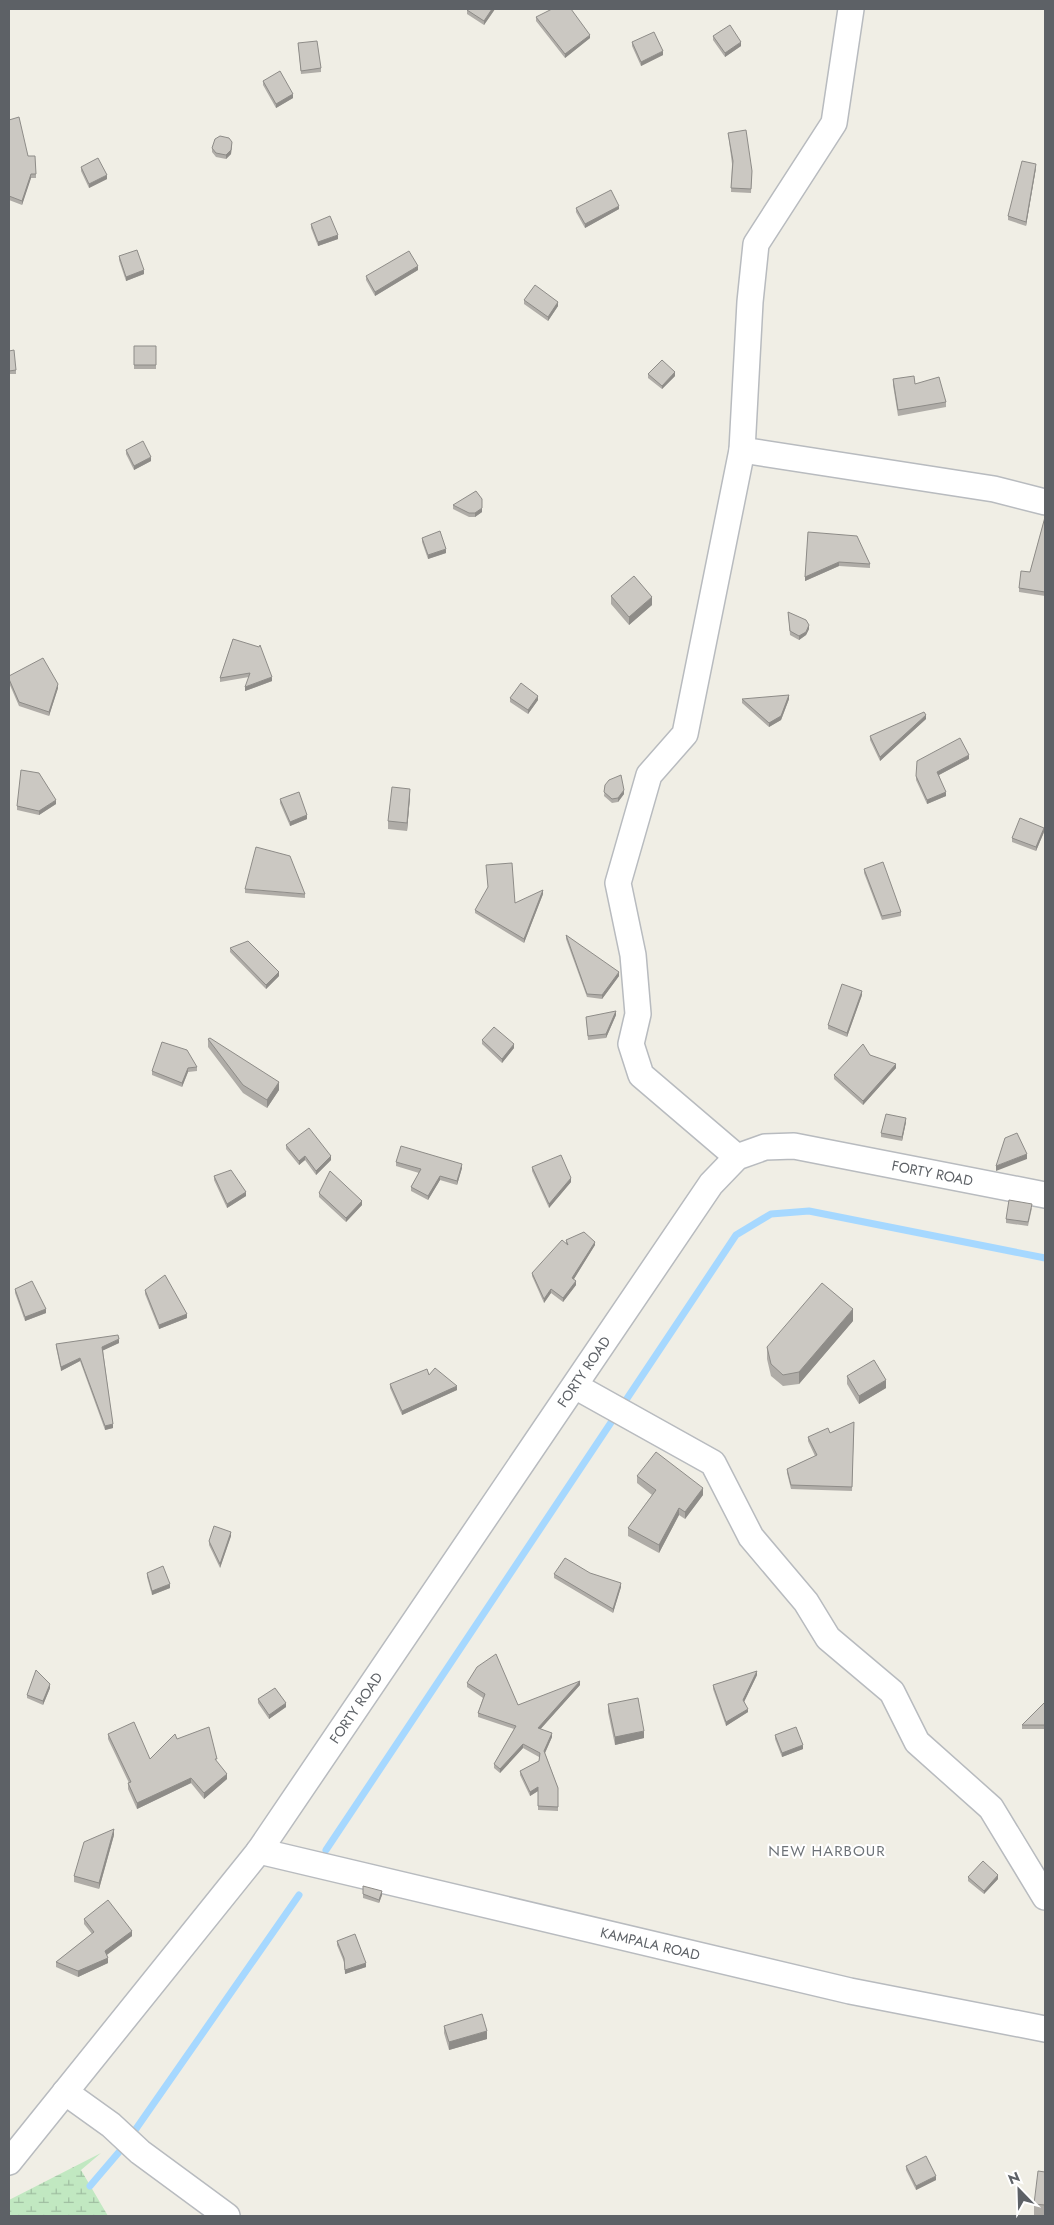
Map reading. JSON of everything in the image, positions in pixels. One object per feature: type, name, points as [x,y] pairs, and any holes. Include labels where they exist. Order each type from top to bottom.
[{"type":"street","points":[[737,1157],[641,1075],[631,1044],[638,1014],[633,955],[618,882],[649,775],[685,734],[742,450],[750,302],[756,244],[834,123],[851,9]]},
{"type":"street","points":[[742,450],[994,489],[1045,502]]},
{"type":"street","name":"FORTY ROAD","points":[[9,2162],[259,1851],[711,1184],[737,1157],[765,1147],[794,1146],[1045,1195]]},
{"type":"street","points":[[575,1386],[713,1463],[751,1537],[806,1602],[828,1638],[892,1692],[917,1742],[991,1808],[1045,1897]]},
{"type":"street","name":"KAMPALA ROAD","points":[[259,1851],[850,1991],[1045,2029]]},
{"type":"street","points":[[65,2092],[111,2126],[140,2152],[227,2216]]},
{"type":"green space","points":[[101,2153],[81,2170],[108,2216],[9,2216],[9,2200]]},
{"type":"building","points":[[468,9],[492,9],[484,21]]},
{"type":"building","points":[[552,9],[571,9],[590,35],[565,54],[536,17]]},
{"type":"building","points":[[730,25],[741,42],[725,53],[713,36]]},
{"type":"building","points":[[654,32],[663,51],[641,62],[632,42]]},
{"type":"building","points":[[317,41],[321,68],[301,71],[298,43]]},
{"type":"building","points":[[280,71],[293,94],[276,104],[263,81]]},
{"type":"building","points":[[19,117],[28,156],[35,156],[36,174],[31,174],[22,201],[9,196],[9,120]]},
{"type":"building","points":[[746,130],[752,171],[751,189],[731,188],[733,161],[728,133]]},
{"type":"building","points":[[220,136],[229,138],[232,142],[231,150],[226,155],[216,153],[212,148],[215,139]]},
{"type":"building","points":[[98,158],[107,175],[89,184],[81,167]]},
{"type":"building","points":[[1022,161],[1036,164],[1026,222],[1008,216]]},
{"type":"building","points":[[611,190],[619,206],[585,224],[576,208]]},
{"type":"building","points":[[330,216],[338,235],[318,242],[311,224]]},
{"type":"building","points":[[137,250],[144,270],[126,277],[119,256]]},
{"type":"building","points":[[409,251],[418,266],[375,292],[366,276]]},
{"type":"building","points":[[535,285],[558,302],[548,317],[524,300]]},
{"type":"building","points":[[134,346],[156,346],[156,365],[134,365]]},
{"type":"building","points":[[14,350],[16,370],[9,371],[9,351]]},
{"type":"building","points":[[662,360],[675,372],[662,386],[648,374]]},
{"type":"building","points":[[914,376],[915,384],[939,377],[946,402],[898,410],[893,379]]},
{"type":"building","points":[[143,441],[151,457],[134,466],[126,450]]},
{"type":"building","points":[[476,491],[482,499],[482,508],[475,513],[469,513],[453,505]]},
{"type":"building","points":[[1045,517],[1045,592],[1019,588],[1021,571],[1030,572]]},
{"type":"building","points":[[440,531],[446,549],[428,555],[422,538]]},
{"type":"building","points":[[808,532],[857,536],[870,564],[839,562],[805,577]]},
{"type":"building","points":[[634,576],[652,597],[629,617],[611,596]]},
{"type":"building","points":[[788,612],[806,620],[809,625],[806,632],[799,636],[790,631]]},
{"type":"building","points":[[233,639],[259,647],[260,645],[272,677],[245,687],[250,673],[220,678]]},
{"type":"building","points":[[43,658],[58,684],[49,712],[19,702],[9,679],[9,676]]},
{"type":"building","points":[[521,683],[538,696],[528,710],[510,698]]},
{"type":"building","points":[[789,695],[781,716],[769,723],[742,699]]},
{"type":"building","points":[[924,712],[926,715],[880,757],[870,736]]},
{"type":"building","points":[[960,738],[969,755],[937,772],[946,792],[927,800],[916,776],[917,761]]},
{"type":"building","points":[[21,770],[39,773],[56,800],[39,811],[17,806]]},
{"type":"building","points":[[621,775],[624,790],[618,798],[612,799],[604,792],[605,785],[609,780]]},
{"type":"building","points":[[392,787],[410,789],[407,823],[388,821]]},
{"type":"building","points":[[299,792],[307,815],[290,822],[280,799]]},
{"type":"building","points":[[1020,818],[1044,828],[1036,847],[1012,838]]},
{"type":"building","points":[[256,847],[290,856],[305,894],[245,889]]},
{"type":"building","points":[[883,862],[901,912],[882,916],[864,869]]},
{"type":"building","points":[[512,863],[515,903],[543,890],[524,939],[475,910],[488,887],[486,865]]},
{"type":"building","points":[[566,935],[619,972],[602,995],[587,994]]},
{"type":"building","points":[[248,941],[279,972],[266,985],[230,948]]},
{"type":"building","points":[[842,984],[862,991],[847,1033],[828,1025]]},
{"type":"building","points":[[616,1011],[606,1034],[588,1036],[586,1017]]},
{"type":"building","points":[[494,1027],[514,1044],[502,1059],[482,1040]]},
{"type":"building","points":[[210,1038],[279,1082],[267,1100],[243,1085],[208,1039]]},
{"type":"building","points":[[162,1042],[187,1050],[197,1067],[188,1068],[182,1083],[152,1071]]},
{"type":"building","points":[[863,1044],[870,1055],[896,1064],[863,1101],[834,1075]]},
{"type":"building","points":[[886,1114],[906,1118],[902,1137],[881,1133]]},
{"type":"building","points":[[309,1128],[331,1156],[316,1171],[305,1156],[299,1161],[286,1145]]},
{"type":"building","points":[[1017,1133],[1027,1154],[996,1166],[1005,1138]]},
{"type":"building","points":[[401,1146],[462,1164],[457,1181],[440,1176],[428,1196],[411,1187],[421,1169],[396,1162]]},
{"type":"building","points":[[561,1155],[571,1178],[549,1204],[532,1167]]},
{"type":"building","points":[[231,1170],[246,1192],[227,1204],[214,1176]]},
{"type":"building","points":[[330,1171],[362,1201],[346,1218],[319,1193]]},
{"type":"building","points":[[1009,1200],[1032,1204],[1028,1222],[1006,1219]]},
{"type":"building","points":[[584,1232],[595,1242],[572,1278],[576,1281],[563,1298],[551,1289],[544,1299],[532,1273],[562,1240],[568,1245],[566,1240]]},
{"type":"building","points":[[165,1275],[187,1314],[159,1325],[145,1290]]},
{"type":"building","points":[[32,1281],[46,1309],[25,1317],[15,1289]]},
{"type":"building","points":[[822,1283],[853,1309],[799,1372],[783,1375],[771,1364],[767,1347]]},
{"type":"building","points":[[118,1335],[119,1339],[102,1347],[113,1424],[105,1426],[80,1358],[61,1367],[56,1344]]},
{"type":"building","points":[[874,1360],[886,1380],[859,1396],[847,1376]]},
{"type":"building","points":[[435,1368],[457,1386],[402,1411],[390,1384],[427,1369],[429,1375]]},
{"type":"building","points":[[854,1422],[852,1487],[791,1485],[787,1469],[817,1455],[808,1437],[828,1428],[830,1433]]},
{"type":"building","points":[[656,1452],[703,1488],[685,1512],[679,1508],[659,1545],[628,1528],[656,1490],[637,1476]]},
{"type":"building","points":[[214,1526],[231,1532],[220,1564],[209,1541]]},
{"type":"building","points":[[565,1558],[590,1573],[621,1583],[613,1609],[554,1574]]},
{"type":"building","points":[[163,1566],[170,1584],[152,1591],[147,1573]]},
{"type":"building","points":[[496,1654],[518,1705],[580,1681],[538,1728],[552,1733],[544,1751],[558,1788],[558,1807],[538,1806],[538,1787],[530,1792],[520,1771],[539,1761],[540,1753],[523,1744],[500,1769],[494,1764],[516,1726],[478,1713],[485,1694],[467,1683],[477,1667]]},
{"type":"building","points":[[36,1670],[50,1684],[43,1701],[27,1695]]},
{"type":"building","points":[[757,1671],[743,1700],[748,1709],[726,1722],[713,1685]]},
{"type":"building","points":[[275,1688],[286,1703],[269,1715],[258,1699]]},
{"type":"building","points":[[638,1698],[644,1731],[615,1737],[608,1704]]},
{"type":"building","points":[[1045,1702],[1045,1725],[1022,1725]]},
{"type":"building","points":[[134,1722],[150,1759],[175,1734],[177,1739],[209,1727],[217,1759],[215,1759],[227,1774],[204,1793],[191,1778],[137,1803],[128,1783],[131,1782],[108,1734]]},
{"type":"building","points":[[796,1727],[803,1745],[782,1753],[775,1735]]},
{"type":"building","points":[[114,1829],[99,1883],[74,1876],[84,1842]]},
{"type":"building","points":[[983,1861],[998,1875],[984,1891],[968,1877]]},
{"type":"building","points":[[363,1886],[382,1891],[379,1900],[363,1894]]},
{"type":"building","points":[[108,1900],[132,1931],[105,1951],[108,1958],[78,1971],[56,1962],[94,1932],[84,1919]]},
{"type":"building","points":[[355,1934],[366,1963],[345,1970],[344,1958],[337,1941]]},
{"type":"building","points":[[482,2014],[487,2031],[449,2042],[444,2026]]},
{"type":"building","points":[[926,2156],[936,2176],[916,2186],[906,2166]]},
{"type":"building","points":[[1038,2171],[1045,2172],[1045,2205],[1034,2204]]},
{"type":"waterway","points":[[326,1850],[736,1235],[771,1214],[809,1211],[1045,1258]]},
{"type":"waterway","points":[[131,2136],[299,1895]]},
{"type":"waterway","points":[[90,2186],[125,2145]]},
{"type":"district","name":"NEW HARBOUR","points":[[827,1851]]}]
